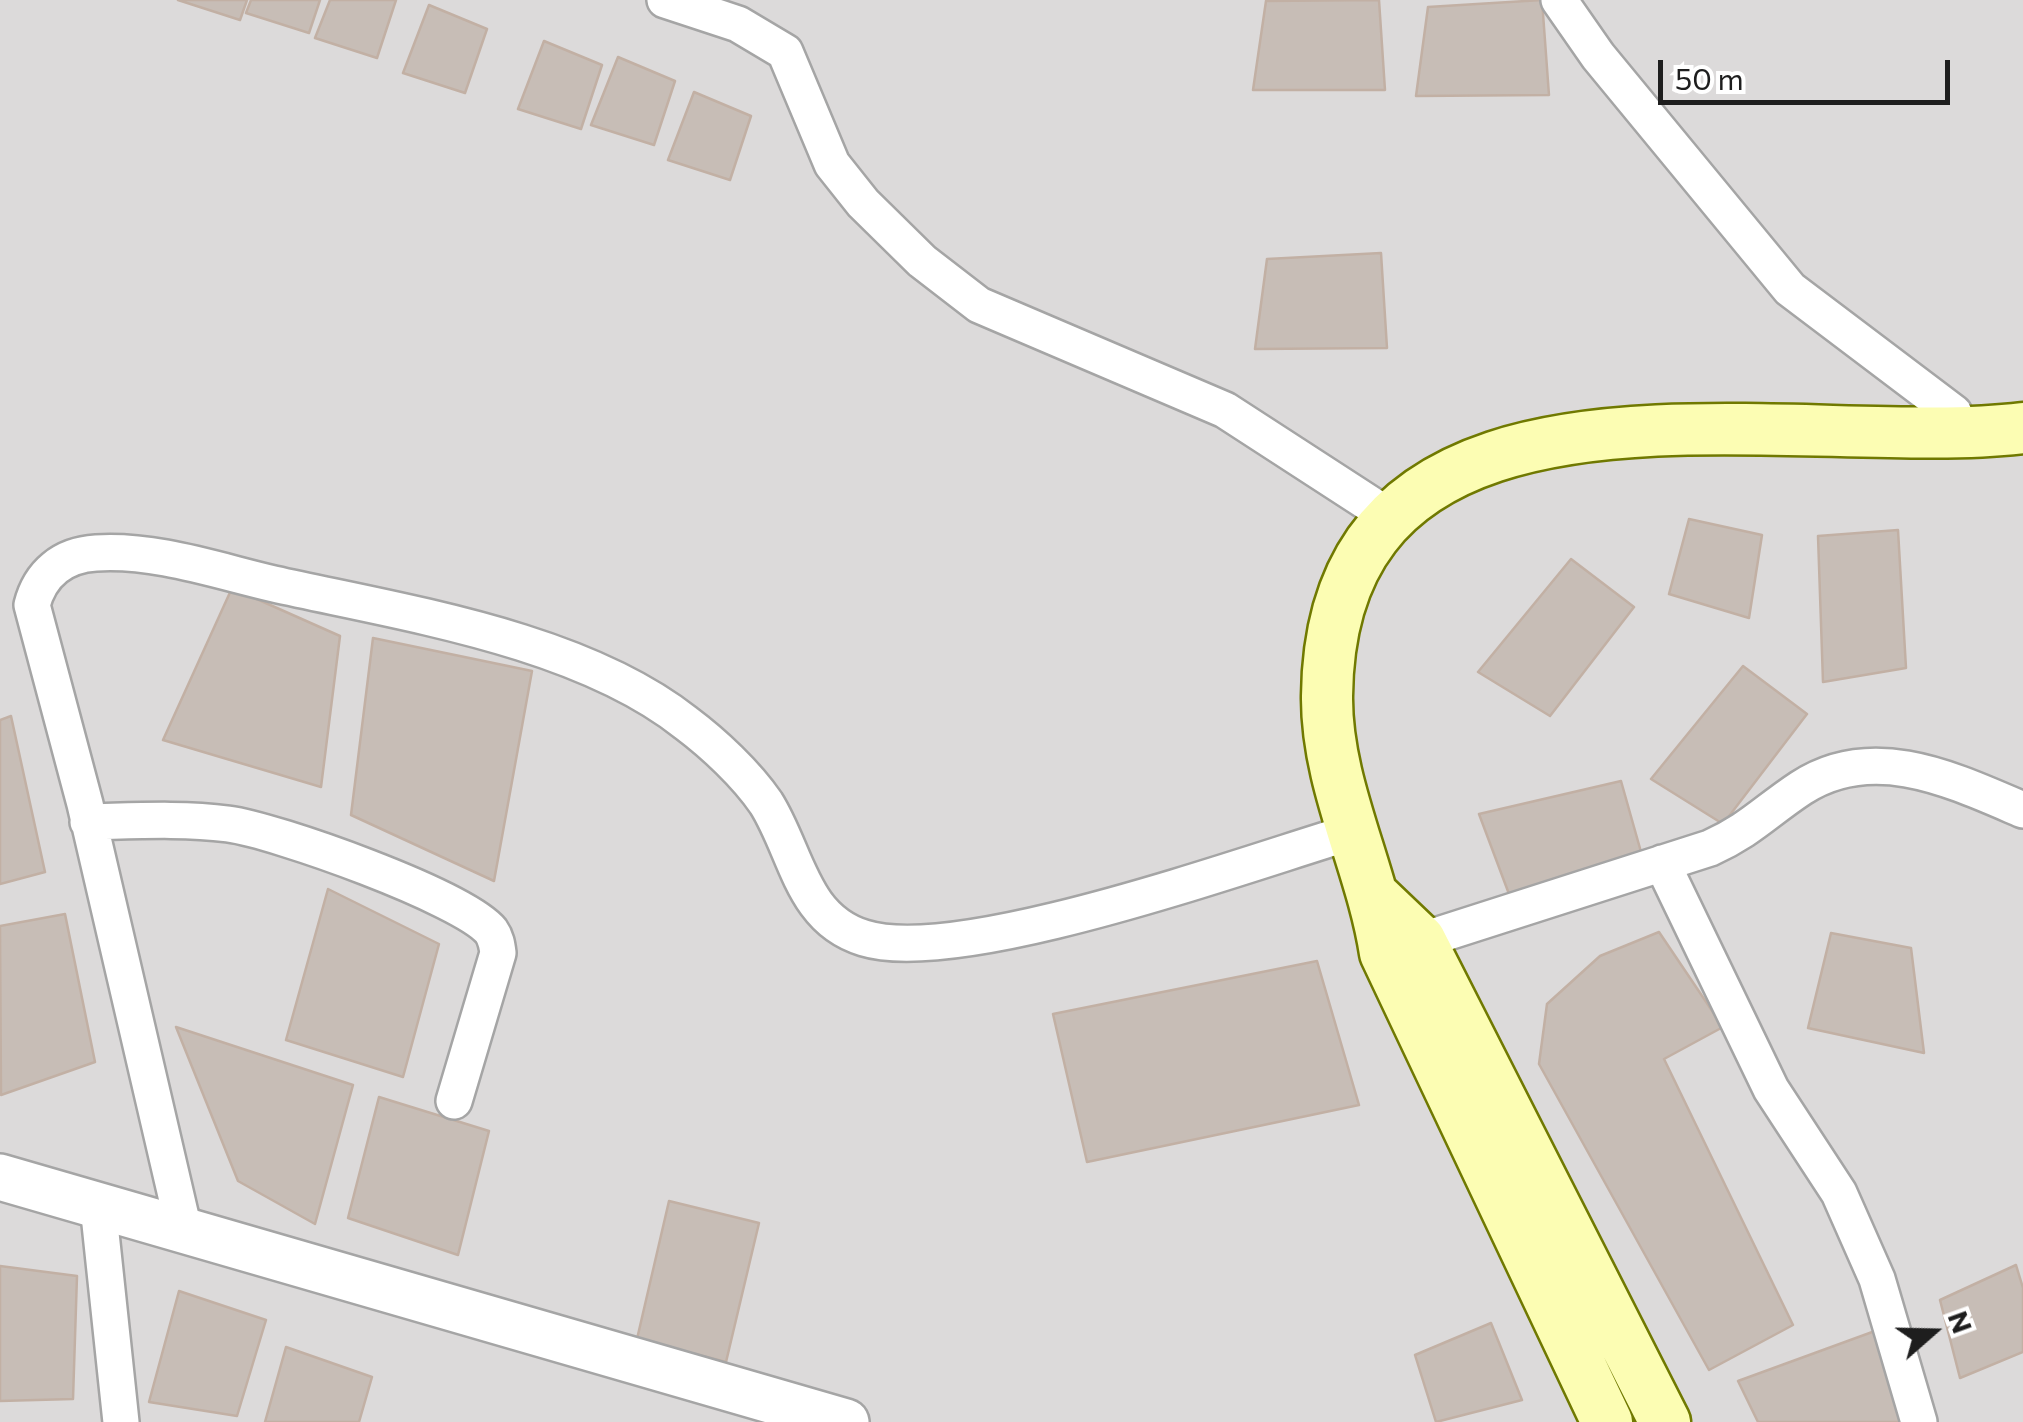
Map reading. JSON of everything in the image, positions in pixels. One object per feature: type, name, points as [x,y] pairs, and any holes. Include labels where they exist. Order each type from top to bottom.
[{"type":"main road","points":[[1942,426],[2023,397]]},
{"type":"main road","points":[[1665,1422],[1377,899],[1333,760],[1326,697],[1332,642],[1357,564],[1390,517],[1438,481],[1490,456],[1572,437],[1649,429],[2023,428]]},
{"type":"main road","points":[[1402,947],[1607,1422]]},
{"type":"street","points":[[665,0],[738,24],[785,52],[832,164],[863,204],[922,261],[979,305],[1225,410],[1390,517]]},
{"type":"street","points":[[1559,0],[1598,56],[1790,289],[1942,426]]},
{"type":"street","points":[[184,1230],[88,822],[32,605],[38,580],[62,562],[94,553],[161,558],[462,626],[522,643],[639,693],[686,722],[726,759],[765,802],[812,903],[837,926],[866,939],[904,943],[1034,926],[1355,831]]},
{"type":"street","points":[[1402,947],[1662,864],[1744,833],[1800,788],[1862,765],[1915,768],[2023,810]]},
{"type":"street","points":[[88,822],[229,824],[292,838],[413,888],[481,923],[496,939],[498,953],[454,1101]]},
{"type":"street","points":[[1662,864],[1770,1089],[1845,1207],[1877,1279],[1919,1422]]},
{"type":"street","points":[[0,1177],[846,1422]]},
{"type":"street","points":[[98,1205],[121,1422]]},
{"type":"shaded area","points":[[0,0],[2023,0],[2023,1422],[0,1422]]},
{"type":"building","points":[[178,0],[247,0],[240,20]]},
{"type":"building","points":[[251,0],[320,0],[309,33],[246,13]]},
{"type":"building","points":[[330,0],[396,0],[377,58],[315,38]]},
{"type":"building","points":[[1379,0],[1385,90],[1253,90],[1266,1]]},
{"type":"building","points":[[1542,0],[1549,95],[1416,96],[1428,7]]},
{"type":"building","points":[[429,5],[487,29],[465,93],[403,73]]},
{"type":"building","points":[[544,41],[602,65],[581,129],[518,109]]},
{"type":"building","points":[[618,57],[675,81],[654,145],[591,125]]},
{"type":"building","points":[[694,92],[751,116],[730,180],[668,160]]},
{"type":"building","points":[[1381,253],[1387,348],[1255,349],[1267,259]]},
{"type":"building","points":[[1689,519],[1762,535],[1749,618],[1669,594]]},
{"type":"building","points":[[1898,530],[1906,668],[1823,682],[1818,536]]},
{"type":"building","points":[[1571,559],[1634,607],[1550,716],[1478,672]]},
{"type":"building","points":[[232,588],[340,636],[321,787],[163,740]]},
{"type":"building","points":[[373,638],[532,671],[494,881],[351,815]]},
{"type":"building","points":[[1743,666],[1807,714],[1723,824],[1651,779]]},
{"type":"building","points":[[11,716],[45,872],[0,884],[0,720]]},
{"type":"building","points":[[1621,781],[1643,859],[1509,894],[1479,814]]},
{"type":"building","points":[[328,889],[439,944],[403,1077],[286,1040]]},
{"type":"building","points":[[65,914],[95,1062],[1,1095],[0,926]]},
{"type":"building","points":[[1659,932],[1723,1027],[1664,1059],[1793,1325],[1709,1370],[1539,1064],[1547,1004],[1600,956]]},
{"type":"building","points":[[1831,933],[1911,948],[1924,1053],[1808,1028]]},
{"type":"building","points":[[1317,961],[1359,1105],[1087,1162],[1053,1014]]},
{"type":"building","points":[[176,1027],[353,1085],[315,1224],[238,1181]]},
{"type":"building","points":[[379,1097],[489,1131],[458,1255],[348,1218]]},
{"type":"building","points":[[669,1201],[759,1223],[726,1362],[637,1339]]},
{"type":"building","points":[[2016,1265],[2023,1288],[2023,1352],[1960,1378],[1940,1300]]},
{"type":"building","points":[[0,1266],[77,1276],[73,1399],[0,1401]]},
{"type":"building","points":[[179,1291],[266,1320],[237,1416],[149,1402]]},
{"type":"building","points":[[1491,1323],[1522,1400],[1436,1422],[1415,1355]]},
{"type":"building","points":[[1875,1331],[1901,1422],[1758,1422],[1738,1381]]},
{"type":"building","points":[[286,1347],[372,1377],[359,1422],[265,1422]]}]
